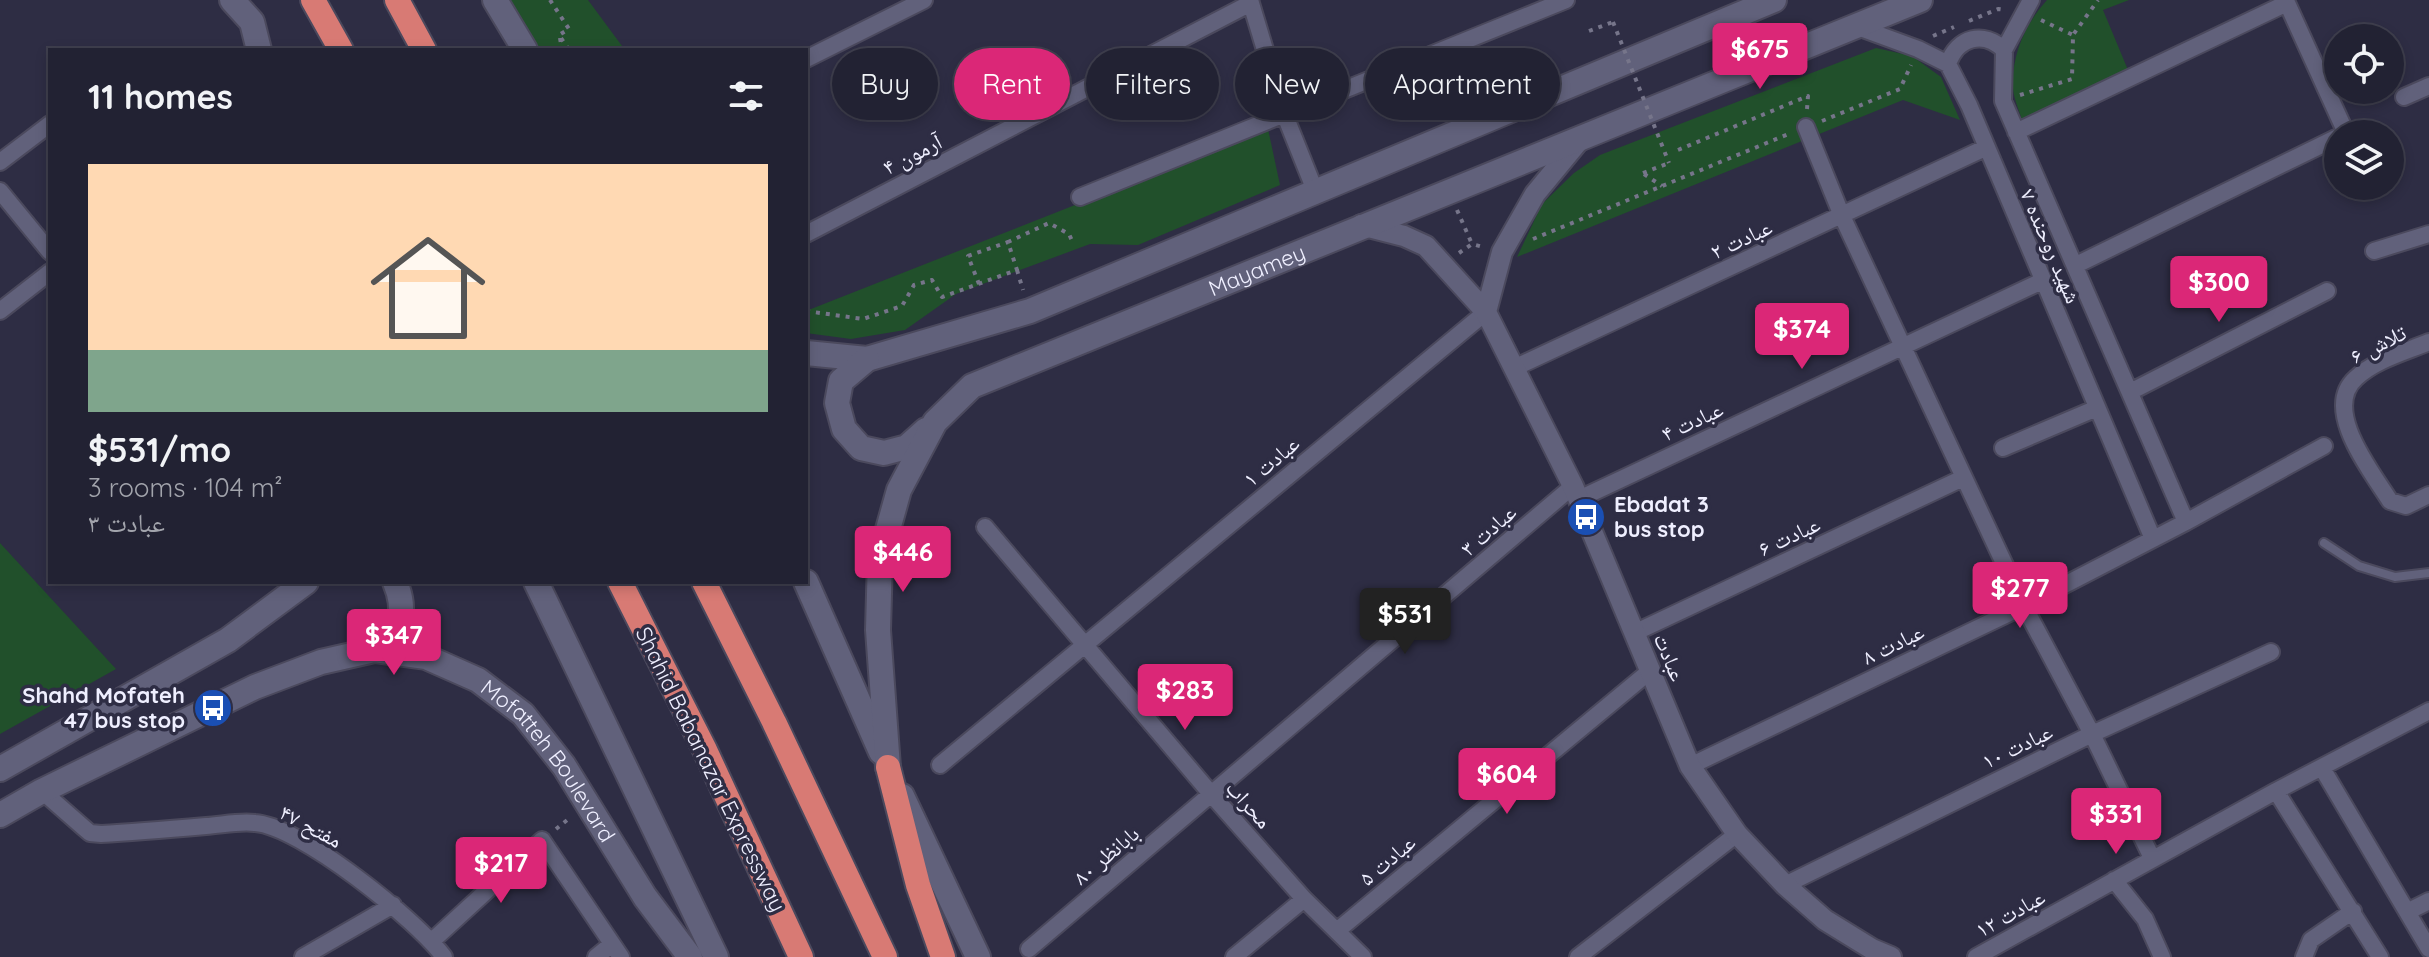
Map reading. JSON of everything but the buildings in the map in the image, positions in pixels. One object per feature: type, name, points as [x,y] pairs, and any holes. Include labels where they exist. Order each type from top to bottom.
[{"type":"highway","points":[[313,0],[340,48]]},
{"type":"highway","points":[[397,0],[423,48]]},
{"type":"highway","name":"Shahid Babanazar Expressway","points":[[621,584],[705,750],[801,957]]},
{"type":"highway","points":[[705,584],[885,957]]},
{"type":"highway","points":[[888,767],[918,885],[943,957]]},
{"type":"main road","points":[[232,0],[252,22],[258,48]]},
{"type":"main road","points":[[239,0],[265,48]]},
{"type":"main road","points":[[808,353],[867,359],[1030,311],[1774,0]]},
{"type":"main road","name":"Mayamey","points":[[888,767],[878,630],[880,558],[899,490],[935,422],[972,386],[1361,225],[1920,0]]},
{"type":"main road","points":[[496,2],[524,48]]},
{"type":"main road","points":[[867,359],[841,381],[837,403],[844,429],[861,448],[884,453],[907,447],[935,422]]},
{"type":"main road","points":[[0,769],[228,640],[303,584]]},
{"type":"main road","points":[[374,650],[390,638],[400,621],[402,602],[396,584]]},
{"type":"main road","points":[[537,584],[716,957]]},
{"type":"main road","points":[[807,584],[888,767],[978,957]]},
{"type":"main road","name":"Mofatteh Boulevard","points":[[0,815],[42,791],[255,687],[321,662],[374,650],[426,657],[478,680],[523,714],[564,766],[645,897],[690,957]]},
{"type":"street","points":[[808,58],[893,7],[924,0]]},
{"type":"street","points":[[1349,87],[1566,0]]},
{"type":"street","points":[[1251,2],[1265,48]]},
{"type":"street","name":"آرمون ۴","points":[[808,233],[1251,2]]},
{"type":"street","points":[[2016,132],[2287,3],[2340,120]]},
{"type":"street","name":"شهید روحنده ۷","points":[[2027,6],[2004,50],[2003,101],[2186,522]]},
{"type":"street","points":[[1855,26],[1918,49],[1948,64],[1958,46],[1967,40],[1987,39],[2004,50]]},
{"type":"street","name":"شهید روحنده ۷","points":[[1948,64],[1969,105],[2153,539]]},
{"type":"street","points":[[2404,97],[2429,86]]},
{"type":"street","points":[[1080,197],[1267,120]]},
{"type":"street","points":[[1287,120],[1316,193]]},
{"type":"street","points":[[0,162],[48,126]]},
{"type":"street","points":[[1806,127],[1842,216],[1963,478],[2152,858]]},
{"type":"street","points":[[1486,312],[1502,252],[1535,194],[1582,137]]},
{"type":"street","points":[[2076,265],[2324,144]]},
{"type":"street","name":"عبادت ۲","points":[[1514,368],[1985,148]]},
{"type":"street","points":[[0,191],[48,250]]},
{"type":"street","name":"عبادت","points":[[1361,225],[1404,236],[1426,246],[1486,312],[1576,493],[1690,766],[1737,834],[1785,885],[1866,953],[1891,957]]},
{"type":"street","points":[[2374,251],[2429,234]]},
{"type":"street","points":[[0,311],[48,274]]},
{"type":"street","name":"عبادت ۴","points":[[1576,493],[2042,281]]},
{"type":"street","points":[[2130,392],[2327,291]]},
{"type":"street","name":"عبادت ۱","points":[[940,765],[1486,312]]},
{"type":"street","name":"تلاش ۶","points":[[2429,342],[2374,366],[2354,379],[2345,396],[2348,433],[2390,501],[2406,506],[2429,495]]},
{"type":"street","points":[[2003,448],[2097,408]]},
{"type":"street","name":"عبادت ۸","points":[[1690,766],[2024,606],[2324,446]]},
{"type":"street","name":"عبادت ۶","points":[[1634,633],[1963,478]]},
{"type":"street","name":"عبادت ۳","points":[[1212,795],[1576,493]]},
{"type":"street","name":"محراب","points":[[985,527],[1212,795],[1304,899],[1363,957]]},
{"type":"street","name":"عبادت ۱۰","points":[[1785,885],[2092,734],[2271,652]]},
{"type":"street","name":"عبادت ۵","points":[[1338,930],[1650,671]]},
{"type":"street","name":"عبادت ۱۲","points":[[1976,957],[2152,858],[2429,711]]},
{"type":"street","points":[[2322,768],[2429,949]]},
{"type":"street","name":"مفتح ۴۷","points":[[42,791],[90,833],[255,823],[281,830],[344,869],[393,905],[432,941],[444,957]]},
{"type":"street","points":[[2276,791],[2380,957]]},
{"type":"street","name":"بابانظر ۸۰","points":[[1029,949],[1212,795]]},
{"type":"street","points":[[1578,957],[1737,834]]},
{"type":"street","points":[[432,941],[542,840],[616,950],[596,957]]},
{"type":"street","points":[[2114,880],[2145,919],[2162,957]]},
{"type":"street","points":[[1234,957],[1304,899]]},
{"type":"street","points":[[2407,912],[2429,901]]},
{"type":"street","points":[[303,957],[393,905]]},
{"type":"street","points":[[2304,957],[2311,940],[2353,911]]},
{"type":"lane","points":[[2324,543],[2359,566],[2395,577],[2429,573]]},
{"type":"path","points":[[550,0],[569,29],[559,35]]},
{"type":"path","points":[[2003,101],[2072,79],[2073,35],[2098,0]]},
{"type":"path","points":[[1472,244],[1502,252],[1900,89],[1918,49],[1935,34],[1998,9],[2027,6],[2073,35]]},
{"type":"path","points":[[1589,31],[1613,22],[1669,163],[1643,173],[1662,186]]},
{"type":"path","points":[[559,35],[562,48]]},
{"type":"path","points":[[559,35],[568,48]]},
{"type":"path","points":[[1678,150],[1808,96],[1806,127]]},
{"type":"path","points":[[1448,191],[1472,244]]},
{"type":"path","points":[[979,284],[968,256],[1049,223],[1069,234],[1073,243]]},
{"type":"path","points":[[808,311],[863,319],[902,306],[914,285],[932,280],[942,297],[1017,270],[1008,242]]},
{"type":"path","points":[[1444,264],[1472,244]]},
{"type":"path","points":[[542,840],[587,805]]},
{"type":"green space","points":[[510,0],[588,0],[624,48],[539,48]]},
{"type":"green space","points":[[2047,0],[2129,0],[2103,10],[2128,70],[2022,120],[2013,89],[2014,65],[2026,30]]},
{"type":"green space","points":[[1876,48],[1912,56],[1941,77],[1960,120],[1903,100],[1517,257],[1542,204],[1574,173],[1600,155]]},
{"type":"green space","points":[[1268,129],[1280,185],[1138,245],[1090,244],[956,294],[905,330],[851,339],[808,333],[808,310]]},
{"type":"green space","points":[[0,543],[116,669],[0,734]]},
{"type":"place","name":"Ebadat 3 bus stop","points":[[1586,517]]},
{"type":"place","name":"Shahd Mofateh 47 bus stop","points":[[213,708]]}]
